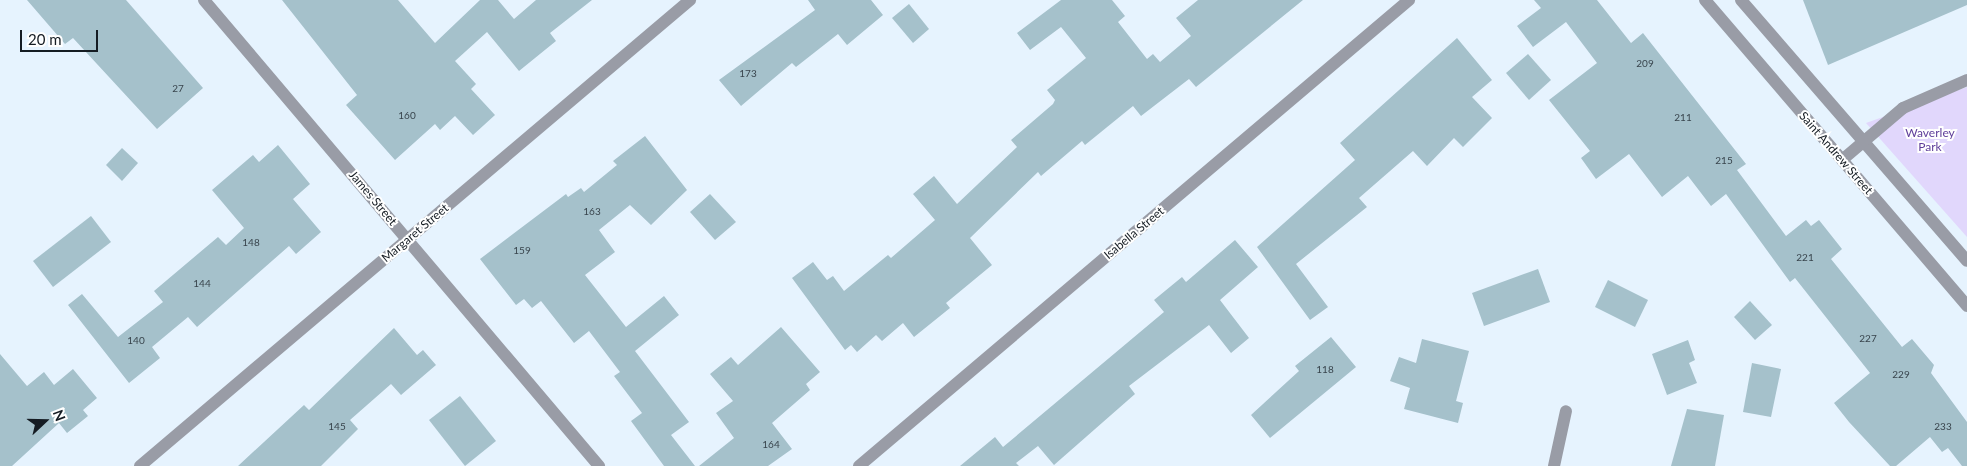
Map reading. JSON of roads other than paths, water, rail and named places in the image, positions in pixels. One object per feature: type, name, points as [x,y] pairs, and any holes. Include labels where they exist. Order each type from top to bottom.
[{"type":"street","name":"James Street","points":[[204,0],[600,466]]},
{"type":"street","name":"Margaret Street","points":[[140,466],[690,0]]},
{"type":"street","name":"Isabella Street","points":[[859,466],[1408,0]]},
{"type":"street","name":"Saint Andrew Street","points":[[1705,0],[1967,306]]},
{"type":"street","points":[[1741,0],[1865,140],[1967,262]]},
{"type":"street","points":[[1842,160],[1916,101],[1967,80]]},
{"type":"street","points":[[1554,466],[1566,411]]},
{"type":"park label","name":"Waverley Park","points":[[1930,140]]}]
